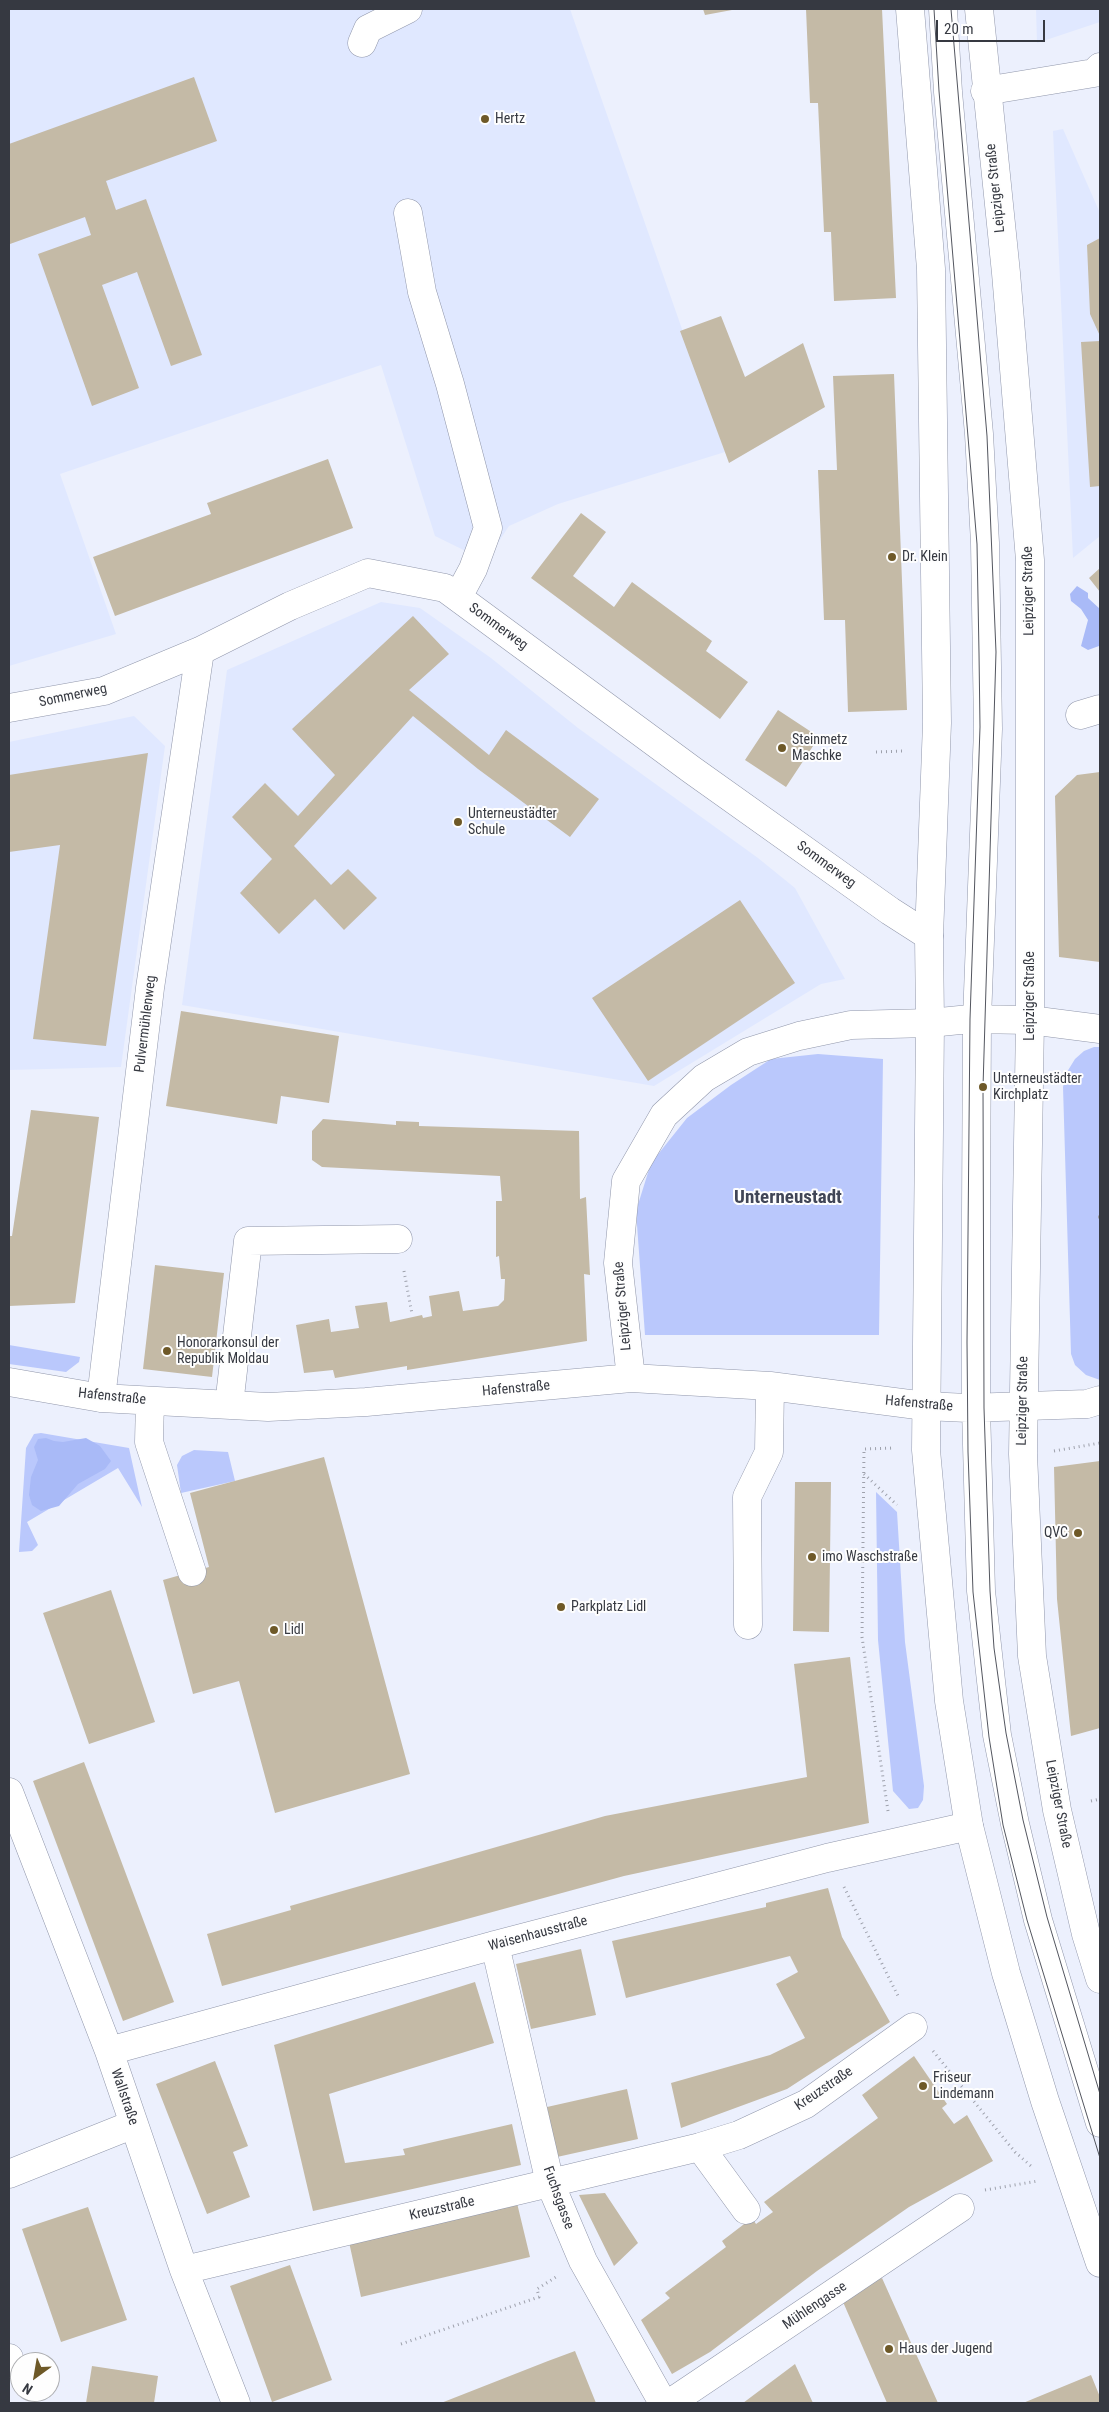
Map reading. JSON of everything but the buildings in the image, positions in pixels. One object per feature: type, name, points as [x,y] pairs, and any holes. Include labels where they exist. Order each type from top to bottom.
[{"type":"street","points":[[362,43],[368,29],[408,9]]},
{"type":"street","points":[[910,9],[931,269],[937,724],[928,936],[930,1023],[926,1450],[949,1701],[969,1826],[1006,1973],[1045,2101],[1100,2263]]},
{"type":"street","points":[[943,9],[948,92],[979,434],[985,543],[988,729],[977,1020],[976,1408],[981,1591],[998,1736],[1015,1824],[1038,1920],[1100,2123]]},
{"type":"street","name":"Leipziger Straße","points":[[978,9],[985,91],[1006,273],[1030,560],[1030,1020],[1023,1475],[1032,1656],[1057,1810],[1086,1934],[1100,1978]]},
{"type":"street","points":[[985,91],[1098,76]]},
{"type":"street","points":[[408,213],[422,292],[450,384],[488,528],[473,569],[458,597]]},
{"type":"street","name":"Sommerweg","points":[[9,708],[104,691],[200,651],[290,606],[368,574],[445,588],[692,770],[928,936]]},
{"type":"street","name":"Pulvermühlenweg","points":[[101,1398],[150,988],[200,651]]},
{"type":"street","points":[[930,1023],[977,1020],[1030,1020],[1100,1029]]},
{"type":"street","name":"Leipziger Straße","points":[[631,1378],[618,1263],[626,1181],[664,1115],[704,1078],[748,1052],[799,1036],[851,1025],[930,1023]]},
{"type":"street","points":[[229,1405],[248,1241],[398,1239]]},
{"type":"street","name":"Hafenstraße","points":[[9,1382],[101,1398],[268,1407],[366,1402],[631,1378],[770,1386],[925,1406],[976,1408],[1023,1406]]},
{"type":"street","points":[[748,1626],[747,1497],[769,1452],[770,1386]]},
{"type":"street","points":[[1023,1406],[1087,1404],[1100,1400]]},
{"type":"street","points":[[150,1401],[149,1442],[192,1572]]},
{"type":"street","name":"Wallstraße","points":[[9,1792],[109,2051],[184,2270],[236,2403]]},
{"type":"street","name":"Waisenhausstraße","points":[[109,2051],[495,1945],[827,1858],[969,1826]]},
{"type":"street","name":"Fuchsgasse","points":[[495,1945],[550,2183],[583,2261],[663,2403]]},
{"type":"street","name":"Kreuzstraße","points":[[184,2270],[700,2147],[739,2135],[806,2104],[913,2027]]},
{"type":"street","points":[[9,2174],[134,2124]]},
{"type":"street","points":[[700,2147],[746,2210]]},
{"type":"street","name":"Mühlengasse","points":[[670,2403],[960,2208]]},
{"type":"street","points":[[9,2358],[9,2363]]},
{"type":"path","points":[[876,752],[912,751]]},
{"type":"path","points":[[398,1239],[412,1314]]},
{"type":"path","points":[[1069,1450],[1100,1443]]},
{"type":"path","points":[[893,1843],[862,1637],[863,1473],[864,1449],[896,1448]]},
{"type":"path","points":[[863,1473],[899,1508]]},
{"type":"path","points":[[1091,1801],[1100,1799]]},
{"type":"path","points":[[846,1890],[913,2027],[1015,2152]]},
{"type":"path","points":[[986,2189],[1047,2180]]},
{"type":"path","points":[[401,2344],[539,2297],[537,2289],[583,2261]]},
{"type":"shaded area","points":[[9,9],[570,9],[725,452],[558,504],[509,526],[486,561],[435,536],[381,365],[60,474],[116,634],[9,666]]},
{"type":"shaded area","points":[[1036,9],[1100,9],[1100,22],[1037,43]]},
{"type":"shaded area","points":[[1063,129],[1100,213],[1100,536],[1073,558],[1053,131]]},
{"type":"shaded area","points":[[1077,586],[1088,593],[1088,598],[1100,609],[1099,646],[1088,650],[1081,646],[1088,620],[1081,609],[1071,601],[1070,594]]},
{"type":"shaded area","name":"Unterneustädter Schule","points":[[381,602],[420,608],[491,658],[578,728],[758,858],[795,888],[845,979],[821,984],[654,1086],[182,1005],[227,670]]},
{"type":"shaded area","points":[[134,716],[165,746],[121,1067],[9,1070],[9,742]]},
{"type":"shaded area","points":[[1100,1047],[1100,1380],[1086,1375],[1075,1365],[1071,1354],[1063,1087],[1067,1072],[1075,1059],[1084,1051]]},
{"type":"shaded area","points":[[818,1054],[883,1059],[879,1335],[645,1335],[636,1211],[651,1163],[687,1118],[731,1085],[771,1059]]},
{"type":"shaded area","points":[[9,1345],[80,1357],[79,1362],[66,1372],[9,1364]]},
{"type":"shaded area","points":[[41,1433],[129,1448],[142,1507],[118,1468],[27,1522],[38,1545],[32,1551],[19,1552],[26,1448],[34,1434]]},
{"type":"shaded area","points":[[46,1438],[63,1442],[86,1438],[100,1446],[111,1461],[105,1469],[78,1484],[59,1506],[41,1511],[32,1505],[29,1495],[31,1477],[38,1460],[34,1447],[38,1439]]},
{"type":"shaded area","points":[[194,1450],[228,1452],[235,1481],[181,1493],[177,1465],[182,1456]]},
{"type":"shaded area","points":[[876,1492],[897,1512],[905,1642],[924,1786],[923,1800],[918,1808],[909,1809],[893,1791],[878,1640]]},
{"type":"tram line","points":[[934,9],[939,91],[977,544],[980,727],[970,1019],[967,1342],[968,1452],[973,1592],[989,1737],[1003,1825],[1027,1920],[1100,2158]]},
{"type":"tram line","points":[[951,9],[987,436],[996,652],[983,1087],[984,1408],[990,1591],[994,1648],[1006,1733],[1023,1820],[1047,1917],[1100,2094]]},
{"type":"place","name":"Hertz","points":[[485,119]]},
{"type":"place","name":"Dr. Klein","points":[[892,557]]},
{"type":"place","name":"Steinmetz Maschke","points":[[782,748]]},
{"type":"place","name":"Unterneustädter Schule","points":[[458,822]]},
{"type":"place","name":"Unterneustädter Kirchplatz","points":[[983,1087]]},
{"type":"place","name":"Honorarkonsul der Republik Moldau","points":[[167,1351]]},
{"type":"place","name":"QVC","points":[[1078,1533]]},
{"type":"place","name":"imo Waschstraße","points":[[812,1557]]},
{"type":"place","name":"Parkplatz Lidl","points":[[561,1607]]},
{"type":"place","name":"Lidl","points":[[274,1630]]},
{"type":"place","name":"Friseur Lindemann","points":[[923,2086]]},
{"type":"place","name":"Haus der Jugend","points":[[889,2349]]},
{"type":"district","name":"Unterneustadt","points":[[788,1198]]}]
